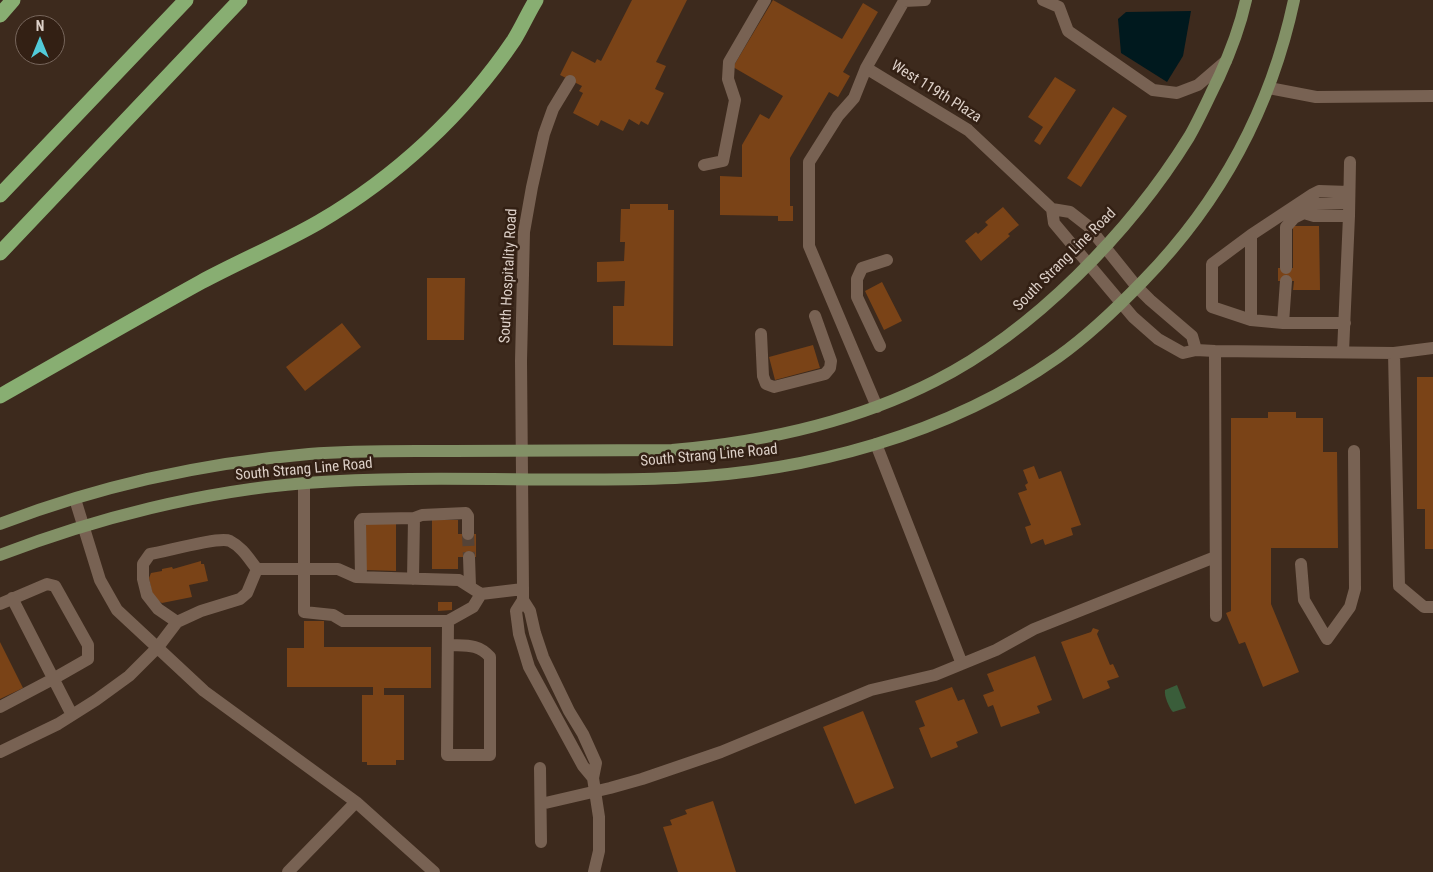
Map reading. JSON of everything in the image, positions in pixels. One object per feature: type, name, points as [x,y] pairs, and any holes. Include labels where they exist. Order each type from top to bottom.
[{"type":"highway","points":[[0,15],[12,0]]},
{"type":"highway","points":[[0,195],[186,0]]},
{"type":"highway","points":[[0,253],[240,0]]},
{"type":"highway","points":[[0,396],[202,282],[319,222],[372,186],[434,136],[484,80],[515,39],[536,0]]},
{"type":"main road","name":"South Strang Line Road","points":[[0,524],[75,499],[196,470],[255,460],[310,454],[368,451],[672,450],[721,446],[826,424],[877,407],[935,382],[980,356],[1021,326],[1088,264],[1132,217],[1170,166],[1190,135],[1226,61],[1246,0]]},
{"type":"main road","name":"South Strang Line Road","points":[[0,555],[84,525],[207,497],[262,488],[304,483],[395,478],[674,478],[740,473],[830,457],[923,428],[971,407],[1057,358],[1097,326],[1164,260],[1197,219],[1240,148],[1269,88],[1294,0]]},
{"type":"street","points":[[704,165],[723,161],[734,100],[728,79],[729,62],[765,0]]},
{"type":"street","points":[[877,407],[809,246],[809,162],[834,121],[854,98],[866,68],[904,1],[925,0]]},
{"type":"street","points":[[1043,0],[1059,7],[1068,31],[1153,90],[1178,93],[1198,86],[1226,61]]},
{"type":"street","name":"West 119th Plaza","points":[[866,68],[968,130],[1052,209],[1070,212],[1088,226],[1137,287],[1192,336],[1196,350],[1183,353],[1158,339],[1133,317],[1054,223],[1052,209]]},
{"type":"street","name":"South Hospitality Road","points":[[570,81],[553,109],[544,134],[524,232],[521,451],[523,595],[516,611],[518,634],[529,667],[583,766],[593,778],[596,792]]},
{"type":"street","points":[[1269,88],[1316,96],[1433,96]]},
{"type":"street","points":[[1344,352],[1350,162]]},
{"type":"street","points":[[1345,323],[1251,320],[1212,307],[1212,264],[1251,235],[1313,194],[1319,192],[1349,204]]},
{"type":"street","points":[[1283,322],[1286,227],[1294,218],[1304,213],[1314,216],[1349,204]]},
{"type":"street","points":[[1251,235],[1251,320]]},
{"type":"street","points":[[878,341],[857,296],[857,279],[862,268],[888,260]]},
{"type":"street","points":[[761,334],[763,376],[766,384],[774,387],[825,374],[830,368],[831,361],[815,316]]},
{"type":"street","points":[[1196,350],[1394,353],[1433,348]]},
{"type":"street","points":[[1215,351],[1214,557],[1216,616]]},
{"type":"street","points":[[1394,353],[1399,586],[1424,607],[1433,607]]},
{"type":"street","points":[[876,444],[962,664]]},
{"type":"street","points":[[1301,564],[1304,600],[1327,639],[1350,608],[1355,589],[1354,451]]},
{"type":"street","points":[[304,483],[304,612],[334,615],[343,621],[448,621],[472,608],[481,594]]},
{"type":"street","points":[[75,499],[100,580],[118,610],[204,691],[356,802],[434,872]]},
{"type":"street","points":[[361,577],[360,522],[362,519],[414,518],[422,515],[466,513],[468,516],[468,534]]},
{"type":"street","points":[[413,579],[414,518]]},
{"type":"street","points":[[177,622],[158,609],[147,596],[143,579],[143,564],[150,554],[209,542],[229,540],[243,550],[257,570]]},
{"type":"street","points":[[469,557],[470,586]]},
{"type":"street","points":[[541,804],[596,792],[642,779],[721,752],[871,690],[935,675],[996,650],[1034,628],[1214,557]]},
{"type":"street","points":[[257,570],[338,569],[356,577],[459,580],[481,594],[523,595]]},
{"type":"street","points":[[0,752],[72,715],[129,676],[158,647],[177,622],[201,611],[240,599],[247,593],[257,570]]},
{"type":"street","points":[[0,707],[53,680],[88,659],[88,645],[55,586],[47,584],[6,601],[53,680],[72,715]]},
{"type":"street","points":[[448,621],[447,755],[490,755],[490,657],[483,649],[476,646],[448,645]]},
{"type":"street","points":[[540,768],[541,842]]},
{"type":"street","points":[[594,872],[599,851],[599,817],[596,792]]},
{"type":"street","points":[[288,872],[356,802]]},
{"type":"green space","points":[[1177,685],[1186,708],[1173,712],[1167,702],[1165,690]]},
{"type":"water","points":[[1191,11],[1183,56],[1167,82],[1121,53],[1118,19],[1126,12]]},
{"type":"building","points":[[632,0],[687,0],[656,62],[666,66],[655,89],[664,93],[648,125],[641,121],[639,125],[629,119],[623,131],[601,120],[598,126],[573,113],[583,93],[579,91],[582,86],[560,75],[572,51],[595,63],[597,59],[601,61]]},
{"type":"building","points":[[773,0],[842,39],[863,3],[878,12],[843,72],[850,76],[838,97],[829,92],[790,158],[790,206],[793,206],[793,221],[778,221],[778,216],[720,215],[720,176],[742,177],[742,145],[760,114],[769,119],[783,96],[733,67]]},
{"type":"building","points":[[1055,77],[1076,90],[1040,145],[1034,141],[1043,127],[1028,117]]},
{"type":"building","points":[[1113,107],[1127,116],[1081,187],[1067,178]]},
{"type":"building","points":[[630,204],[668,204],[668,210],[674,210],[673,346],[613,345],[613,306],[624,306],[625,281],[597,282],[597,262],[624,261],[625,242],[620,242],[621,209],[630,209]]},
{"type":"building","points":[[1003,207],[1019,225],[1008,234],[1010,236],[981,261],[965,241],[976,232],[978,234],[988,225],[985,222]]},
{"type":"building","points":[[1293,226],[1319,226],[1320,290],[1293,290],[1294,281],[1278,281],[1278,268],[1293,268]]},
{"type":"building","points":[[427,278],[465,278],[464,340],[427,340]]},
{"type":"building","points":[[882,282],[902,321],[884,330],[865,291]]},
{"type":"building","points":[[342,323],[361,347],[305,391],[286,367]]},
{"type":"building","points":[[813,345],[820,368],[775,380],[769,357]]},
{"type":"building","points":[[1417,377],[1433,377],[1433,549],[1425,549],[1425,509],[1417,509]]},
{"type":"building","points":[[1268,412],[1296,412],[1296,418],[1323,418],[1323,452],[1337,452],[1338,548],[1271,548],[1271,604],[1299,672],[1263,687],[1245,642],[1239,644],[1226,613],[1231,611],[1231,418],[1268,418]]},
{"type":"building","points":[[1034,466],[1039,479],[1061,471],[1081,525],[1071,528],[1073,535],[1045,545],[1043,539],[1031,544],[1025,527],[1031,525],[1018,493],[1027,490],[1025,485],[1028,483],[1023,470]]},
{"type":"building","points":[[432,520],[458,520],[458,534],[476,534],[476,557],[458,557],[458,569],[432,569]]},
{"type":"building","points":[[365,524],[396,524],[396,571],[365,570]]},
{"type":"building","points":[[201,561],[201,564],[204,564],[208,581],[189,585],[192,597],[162,603],[153,598],[149,578],[151,573]]},
{"type":"building","points":[[438,602],[452,602],[452,610],[438,611]]},
{"type":"building","points":[[304,621],[324,621],[324,647],[431,647],[431,688],[384,688],[384,695],[404,695],[404,760],[396,760],[396,765],[367,765],[367,762],[362,762],[362,695],[373,695],[373,687],[287,687],[287,648],[304,648]]},
{"type":"building","points":[[1093,628],[1099,630],[1097,634],[1110,665],[1113,664],[1119,677],[1107,681],[1110,688],[1083,699],[1061,642],[1091,632]]},
{"type":"building","points":[[0,642],[23,688],[0,699]]},
{"type":"building","points":[[1035,656],[1052,700],[1037,706],[1040,713],[1001,727],[993,705],[988,707],[983,695],[994,691],[987,674]]},
{"type":"building","points":[[952,687],[958,701],[964,699],[978,733],[956,742],[958,747],[931,758],[919,728],[925,726],[915,701]]},
{"type":"building","points":[[863,711],[894,788],[855,804],[823,727]]},
{"type":"building","points":[[713,801],[736,872],[678,872],[663,827],[672,825],[670,820],[687,814],[685,810]]},
{"type":"tunnel","points":[[468,534],[469,557]]}]
